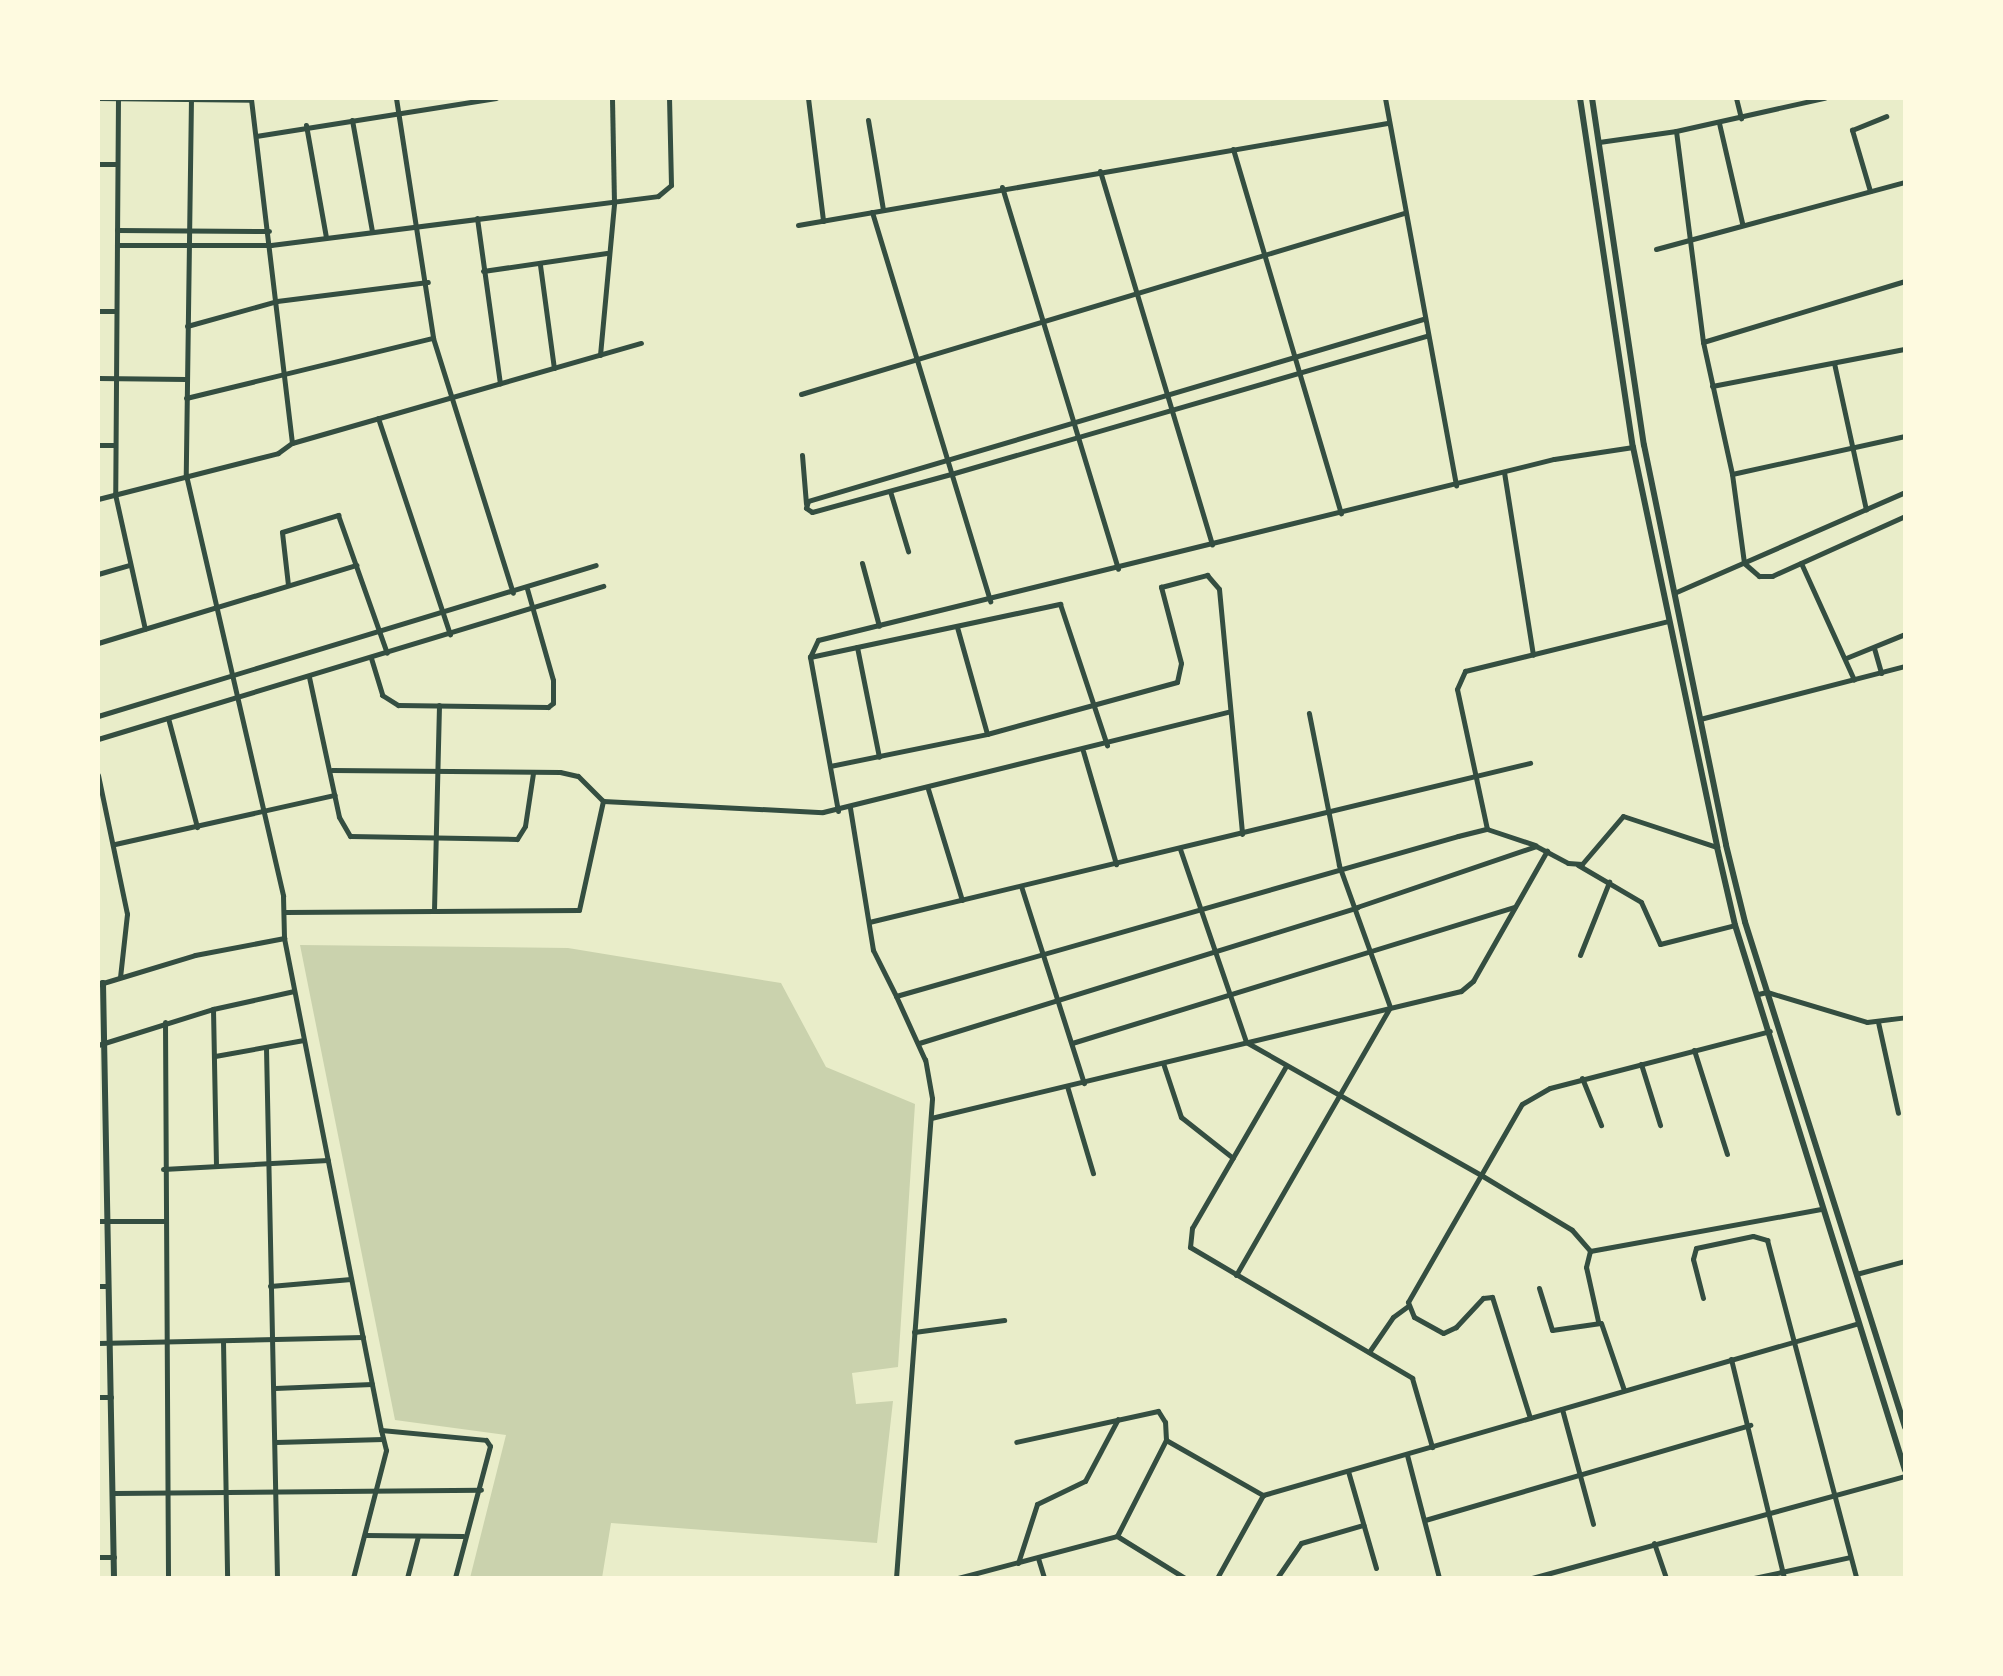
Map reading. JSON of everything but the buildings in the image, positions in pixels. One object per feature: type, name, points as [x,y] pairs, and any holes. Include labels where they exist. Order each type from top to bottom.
[{"type":"street","points":[[98,98],[251,99],[271,245],[292,443]]},
{"type":"street","points":[[396,98],[428,282],[433,338],[449,398],[513,593]]},
{"type":"street","points":[[256,136],[306,125],[399,115],[496,98]]},
{"type":"street","points":[[600,355],[614,203],[612,98]]},
{"type":"street","points":[[117,245],[271,245],[658,196],[671,185],[669,98]]},
{"type":"street","points":[[808,98],[823,221]]},
{"type":"street","points":[[1385,98],[1387,123],[1456,486]]},
{"type":"street","points":[[1532,1578],[1559,1575],[1654,1543],[1770,1515],[1905,1473],[1735,925],[1633,447],[1580,98]]},
{"type":"street","points":[[1592,98],[1644,445],[1745,922],[1905,1427]]},
{"type":"street","points":[[1736,98],[1741,118]]},
{"type":"street","points":[[1599,142],[1719,123],[1821,98]]},
{"type":"street","points":[[118,99],[115,494],[145,629]]},
{"type":"street","points":[[191,99],[186,475],[285,912],[284,938],[386,1450],[353,1578]]},
{"type":"street","points":[[1870,191],[1852,130],[1886,116]]},
{"type":"street","points":[[352,120],[372,231]]},
{"type":"street","points":[[868,120],[883,210]]},
{"type":"street","points":[[798,225],[1002,187],[1387,123]]},
{"type":"street","points":[[1719,123],[1742,223]]},
{"type":"street","points":[[306,125],[326,237]]},
{"type":"street","points":[[1676,131],[1703,342],[1732,474],[1744,563],[1765,577],[1905,516]]},
{"type":"street","points":[[1233,149],[1341,513]]},
{"type":"street","points":[[98,164],[116,164]]},
{"type":"street","points":[[1100,171],[1212,545]]},
{"type":"street","points":[[1656,249],[1742,223],[1905,182]]},
{"type":"street","points":[[1002,187],[1118,569]]},
{"type":"street","points":[[872,212],[990,602]]},
{"type":"street","points":[[801,394],[1404,213]]},
{"type":"street","points":[[477,218],[500,383]]},
{"type":"street","points":[[117,230],[269,231]]},
{"type":"street","points":[[483,271],[607,253]]},
{"type":"street","points":[[540,265],[554,368]]},
{"type":"street","points":[[1703,342],[1905,281]]},
{"type":"street","points":[[187,326],[277,301],[428,282]]},
{"type":"street","points":[[98,311],[116,311]]},
{"type":"street","points":[[806,504],[1166,393],[1423,319]]},
{"type":"street","points":[[802,455],[806,504],[812,512],[1078,438],[1171,406],[1426,336]]},
{"type":"street","points":[[186,398],[433,338]]},
{"type":"street","points":[[98,499],[278,453],[292,443],[641,343]]},
{"type":"street","points":[[1712,386],[1905,349]]},
{"type":"street","points":[[1834,363],[1866,510]]},
{"type":"street","points":[[98,378],[186,379]]},
{"type":"street","points":[[378,418],[450,634]]},
{"type":"street","points":[[1732,474],[1905,436]]},
{"type":"street","points":[[98,445],[114,445]]},
{"type":"street","points":[[838,811],[810,657],[818,640],[990,602],[1504,472],[1633,447]]},
{"type":"street","points":[[1504,472],[1533,655]]},
{"type":"street","points":[[890,491],[908,551]]},
{"type":"street","points":[[1674,593],[1905,492]]},
{"type":"street","points":[[288,585],[282,532],[330,514],[340,517],[387,653]]},
{"type":"street","points":[[862,563],[879,626]]},
{"type":"street","points":[[1801,563],[1854,680]]},
{"type":"street","points":[[98,574],[130,565]]},
{"type":"street","points":[[98,643],[356,565]]},
{"type":"street","points":[[98,716],[527,589],[596,565]]},
{"type":"street","points":[[830,766],[987,734],[1094,707],[1180,679],[1161,587],[1203,575],[1214,579],[1219,589],[1228,712],[1242,834]]},
{"type":"street","points":[[98,739],[603,586]]},
{"type":"street","points":[[371,658],[388,701],[540,708],[553,703],[553,680],[527,589]]},
{"type":"street","points":[[810,657],[1060,604],[1107,745]]},
{"type":"street","points":[[1487,829],[1459,679],[1465,671],[1669,621]]},
{"type":"street","points":[[957,627],[987,734]]},
{"type":"street","points":[[1846,658],[1905,634]]},
{"type":"street","points":[[857,647],[879,757]]},
{"type":"street","points":[[1874,648],[1881,673]]},
{"type":"street","points":[[1700,719],[1905,666]]},
{"type":"street","points":[[309,677],[332,770],[342,828],[350,836],[521,837],[533,773]]},
{"type":"street","points":[[434,910],[439,705]]},
{"type":"street","points":[[332,770],[437,770],[578,776],[603,801],[838,811],[1228,712]]},
{"type":"street","points":[[1236,1275],[1390,1007],[1357,907],[1339,865],[1325,813],[1309,713]]},
{"type":"street","points":[[168,718],[197,827]]},
{"type":"street","points":[[1083,751],[1116,864]]},
{"type":"street","points":[[869,922],[1530,763]]},
{"type":"street","points":[[98,775],[115,844],[127,914],[120,977]]},
{"type":"street","points":[[928,789],[962,900]]},
{"type":"street","points":[[115,844],[262,814],[335,795]]},
{"type":"street","points":[[285,912],[580,910],[603,801]]},
{"type":"street","points":[[850,808],[876,962],[919,1043],[929,1078],[931,1118],[896,1578]]},
{"type":"street","points":[[1577,864],[1587,860],[1623,816],[1717,847]]},
{"type":"street","points":[[896,996],[1339,865],[1487,829],[1577,864],[1641,902],[1660,944],[1735,925]]},
{"type":"street","points":[[919,1043],[1357,907],[1536,846]]},
{"type":"street","points":[[1180,849],[1203,904],[1246,1042],[1572,1230],[1590,1251]]},
{"type":"street","points":[[931,1118],[1467,987],[1547,851]]},
{"type":"street","points":[[1580,955],[1609,882]]},
{"type":"street","points":[[1021,886],[1045,951],[1084,1083]]},
{"type":"street","points":[[1072,1043],[1515,907]]},
{"type":"street","points":[[114,1578],[110,1343],[101,1221],[101,984],[284,938]]},
{"type":"street","points":[[100,1044],[165,1022],[294,991]]},
{"type":"street","points":[[1758,994],[1767,992],[1878,1022],[1905,1017]]},
{"type":"street","points":[[213,1009],[216,1166]]},
{"type":"street","points":[[165,1022],[163,1169],[168,1578]]},
{"type":"street","points":[[1878,1022],[1898,1113]]},
{"type":"street","points":[[1369,1352],[1393,1317],[1408,1306],[1413,1288],[1522,1104],[1538,1092],[1582,1078],[1770,1031]]},
{"type":"street","points":[[215,1056],[304,1040]]},
{"type":"street","points":[[266,1048],[277,1578]]},
{"type":"street","points":[[1694,1050],[1727,1154]]},
{"type":"street","points":[[1163,1063],[1181,1117],[1233,1158]]},
{"type":"street","points":[[1641,1064],[1660,1125]]},
{"type":"street","points":[[1286,1065],[1188,1237],[1198,1255],[1369,1352],[1417,1384],[1432,1447]]},
{"type":"street","points":[[1582,1078],[1601,1125]]},
{"type":"street","points":[[1067,1086],[1093,1173]]},
{"type":"street","points":[[163,1169],[267,1166],[328,1160]]},
{"type":"street","points":[[1624,1390],[1598,1321],[1585,1257],[1590,1251],[1822,1209]]},
{"type":"street","points":[[101,1221],[164,1221]]},
{"type":"street","points":[[1703,1298],[1693,1259],[1696,1248],[1763,1236],[1856,1578]]},
{"type":"street","points":[[1856,1274],[1905,1261]]},
{"type":"street","points":[[270,1286],[351,1279]]},
{"type":"street","points":[[98,1286],[106,1286]]},
{"type":"street","points":[[1539,1288],[1552,1330],[1598,1321]]},
{"type":"street","points":[[1408,1306],[1414,1317],[1443,1333],[1486,1295],[1492,1297],[1530,1418]]},
{"type":"street","points":[[914,1332],[1004,1320]]},
{"type":"street","points":[[1217,1578],[1263,1495],[1859,1323]]},
{"type":"street","points":[[98,1343],[363,1337]]},
{"type":"street","points":[[223,1341],[227,1578]]},
{"type":"street","points":[[1731,1359],[1750,1425],[1783,1575]]},
{"type":"street","points":[[275,1388],[372,1384]]},
{"type":"street","points":[[98,1397],[111,1397]]},
{"type":"street","points":[[1562,1409],[1593,1524]]},
{"type":"street","points":[[958,1578],[1117,1536],[1166,1440],[1165,1422],[1158,1411],[1016,1442]]},
{"type":"street","points":[[1018,1563],[1037,1504],[1085,1481],[1118,1419]]},
{"type":"street","points":[[1425,1520],[1750,1425]]},
{"type":"street","points":[[381,1430],[486,1440],[490,1446],[481,1490],[463,1536],[455,1578]]},
{"type":"street","points":[[276,1442],[383,1439]]},
{"type":"street","points":[[1166,1440],[1263,1495]]},
{"type":"street","points":[[1407,1455],[1439,1578]]},
{"type":"street","points":[[1348,1471],[1376,1568]]},
{"type":"street","points":[[114,1493],[277,1494],[378,1487],[481,1490]]},
{"type":"street","points":[[1277,1578],[1301,1543],[1363,1525]]},
{"type":"street","points":[[365,1535],[463,1536]]},
{"type":"street","points":[[407,1578],[418,1536]]},
{"type":"street","points":[[1117,1536],[1175,1575],[1185,1578]]},
{"type":"street","points":[[1654,1543],[1666,1578]]},
{"type":"street","points":[[98,1557],[114,1557]]},
{"type":"street","points":[[1754,1578],[1783,1575],[1850,1557]]},
{"type":"street","points":[[1038,1558],[1044,1578]]},
{"type":"green space","points":[[300,945],[568,948],[781,983],[826,1067],[915,1104],[898,1367],[852,1373],[856,1404],[893,1401],[877,1543],[611,1523],[602,1578],[470,1578],[506,1435],[395,1420]]}]
